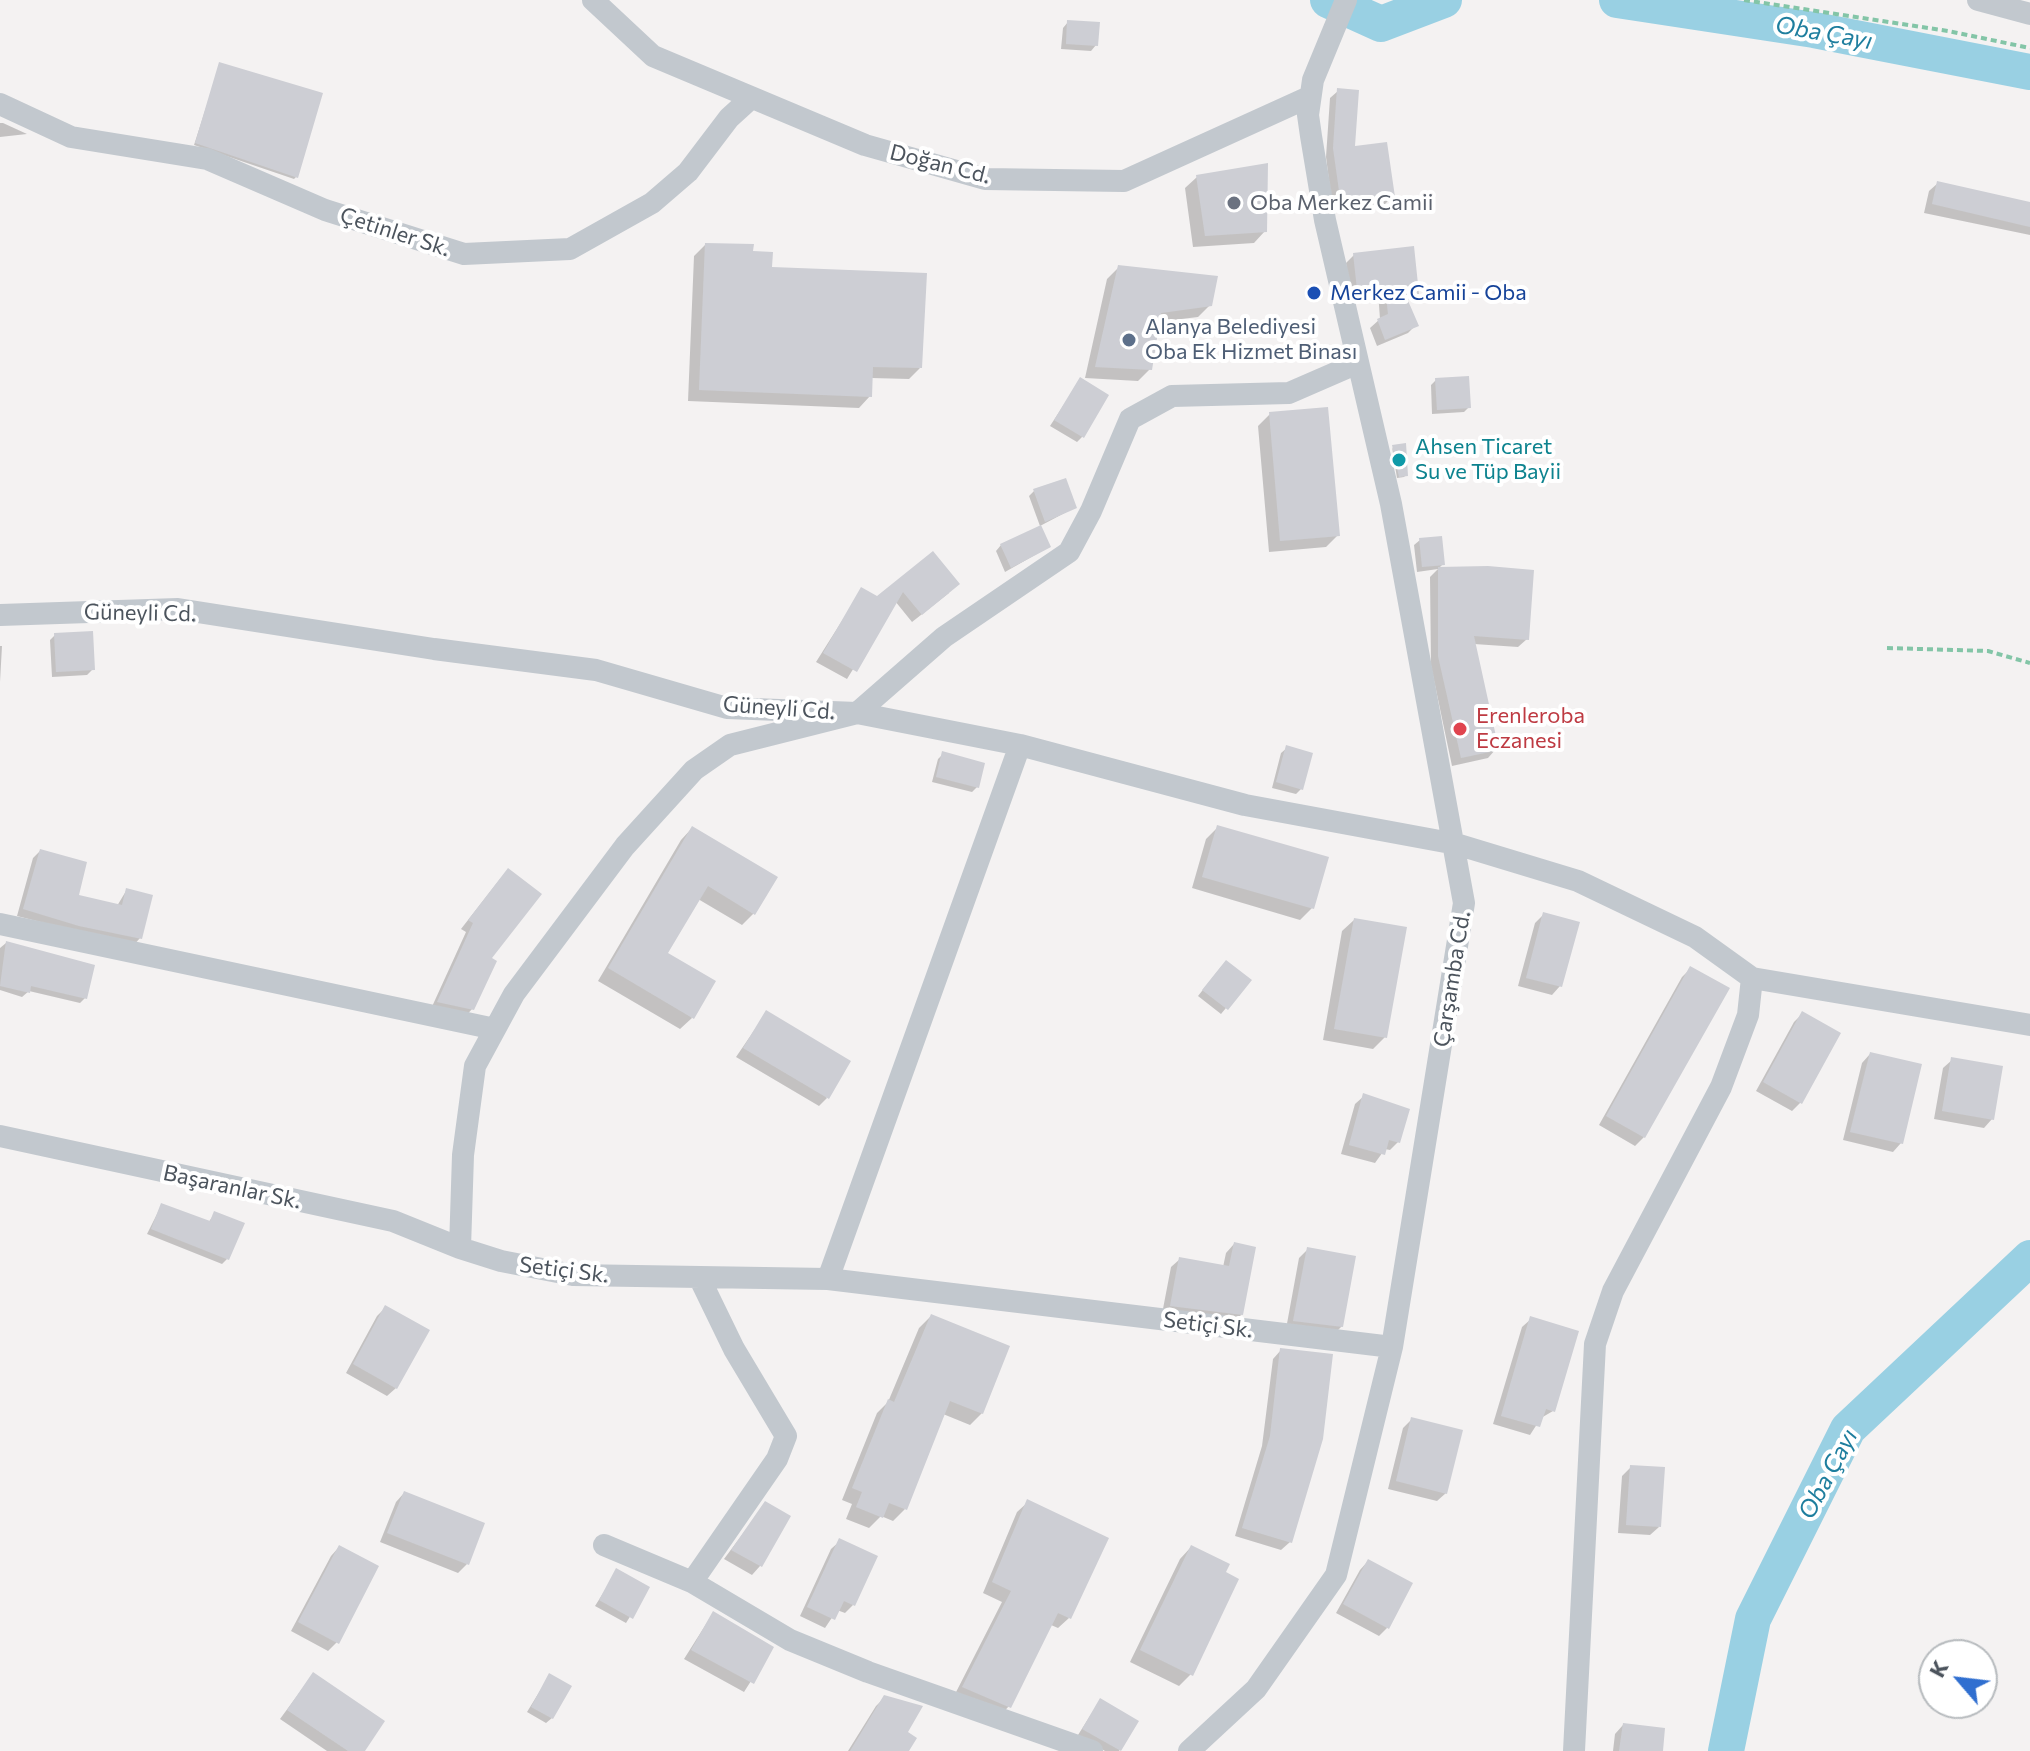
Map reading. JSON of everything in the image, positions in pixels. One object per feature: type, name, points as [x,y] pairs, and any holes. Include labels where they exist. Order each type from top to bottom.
[{"type":"street","name":"Doğan Cd.","points":[[593,0],[653,56],[865,145],[985,179],[1124,181],[1309,97]]},
{"type":"street","name":"Çarşamba Cd.","points":[[1189,1751],[1256,1689],[1336,1575],[1392,1347],[1464,903],[1456,844],[1391,504],[1325,220],[1308,115],[1309,97],[1319,62],[1346,0]]},
{"type":"street","points":[[1978,0],[2030,14]]},
{"type":"street","name":"Çetinler Sk.","points":[[0,104],[71,137],[207,159],[325,210],[464,254],[570,249],[652,203],[688,172],[729,118],[751,98]]},
{"type":"street","points":[[460,1248],[463,1155],[475,1066],[514,994],[625,846],[694,770],[730,745],[857,713],[944,637],[1069,552],[1091,511],[1130,419],[1172,396],[1289,393],[1358,363]]},
{"type":"street","name":"Güneyli Cd.","points":[[0,615],[178,609],[434,649],[596,670],[727,708],[857,713],[1020,745],[1245,805],[1456,844],[1578,881],[1695,937],[1752,978]]},
{"type":"street","points":[[727,708],[730,745]]},
{"type":"street","points":[[828,1279],[1020,745]]},
{"type":"street","points":[[0,924],[495,1029]]},
{"type":"street","points":[[1574,1751],[1595,1344],[1613,1291],[1721,1087],[1748,1015],[1752,978],[2030,1025]]},
{"type":"street","name":"Başaranlar Sk.","points":[[0,1136],[393,1221],[460,1248]]},
{"type":"street","name":"Setiçi Sk.","points":[[460,1248],[501,1261],[573,1275],[828,1279],[1392,1347]]},
{"type":"street","points":[[692,1582],[777,1459],[786,1436],[734,1349],[700,1279]]},
{"type":"street","points":[[604,1545],[692,1582],[790,1640],[868,1672],[1092,1751]]},
{"type":"path","points":[[1744,0],[1948,31],[2030,48]]},
{"type":"path","points":[[1887,648],[1988,651],[2030,663]]},
{"type":"building","points":[[1067,20],[1100,22],[1098,46],[1066,44]]},
{"type":"building","points":[[219,62],[323,93],[298,178],[195,143]]},
{"type":"building","points":[[1337,88],[1359,90],[1355,146],[1387,142],[1395,197],[1341,205],[1333,148]]},
{"type":"building","name":"Oba Merkez Camii","points":[[1268,163],[1267,232],[1205,236],[1196,175]]},
{"type":"building","points":[[1937,181],[2030,202],[2030,227],[1932,204]]},
{"type":"building","points":[[705,243],[754,244],[753,251],[773,252],[772,267],[927,273],[922,368],[873,367],[872,397],[699,390]]},
{"type":"building","points":[[1414,246],[1419,294],[1406,296],[1419,326],[1385,340],[1377,319],[1388,314],[1385,286],[1357,289],[1353,253]]},
{"type":"building","name":"Alanya Belediyesi Oba Ek Hizmet Binası","points":[[1118,265],[1218,276],[1212,306],[1161,313],[1152,370],[1095,367]]},
{"type":"building","points":[[1469,376],[1471,408],[1437,410],[1435,378]]},
{"type":"building","points":[[1080,377],[1109,395],[1084,438],[1054,420]]},
{"type":"building","points":[[1328,407],[1340,536],[1280,541],[1269,412]]},
{"type":"building","name":"Ahsen Ticaret Su ve Tüp Bayii","points":[[1406,443],[1408,476],[1399,477],[1392,445]]},
{"type":"building","points":[[1066,478],[1077,508],[1045,522],[1033,489]]},
{"type":"building","points":[[1041,525],[1051,547],[1011,568],[1000,544]]},
{"type":"building","points":[[1442,536],[1445,565],[1422,567],[1419,538]]},
{"type":"building","points":[[933,551],[960,584],[922,615],[903,592],[857,672],[823,653],[861,587],[877,596]]},
{"type":"building","points":[[1488,566],[1534,570],[1529,640],[1474,636],[1499,750],[1461,758],[1438,656],[1438,567]]},
{"type":"building","points":[[93,631],[95,670],[56,672],[54,633]]},
{"type":"building","points":[[1286,745],[1313,753],[1303,790],[1276,782]]},
{"type":"building","points":[[942,751],[985,763],[979,788],[936,777]]},
{"type":"building","points":[[1217,825],[1329,857],[1314,909],[1202,877]]},
{"type":"building","points":[[692,826],[778,877],[755,915],[708,886],[668,953],[716,981],[694,1019],[608,968]]},
{"type":"building","points":[[40,849],[87,862],[79,895],[122,905],[126,888],[153,895],[142,939],[79,926],[23,909]]},
{"type":"building","points":[[508,868],[542,894],[492,958],[497,961],[474,1010],[437,1002],[473,923],[468,920]]},
{"type":"building","points":[[1543,912],[1580,922],[1562,987],[1526,978]]},
{"type":"building","points":[[1354,918],[1407,927],[1387,1038],[1334,1029]]},
{"type":"building","points":[[6,941],[95,965],[87,999],[31,986],[30,993],[0,986]]},
{"type":"building","points":[[1226,960],[1252,980],[1228,1010],[1202,990]]},
{"type":"building","points":[[1690,966],[1730,988],[1645,1138],[1606,1116]]},
{"type":"building","points":[[766,1010],[851,1061],[829,1099],[743,1048]]},
{"type":"building","points":[[1802,1011],[1841,1033],[1802,1104],[1763,1082]]},
{"type":"building","points":[[1870,1052],[1922,1064],[1903,1144],[1850,1132]]},
{"type":"building","points":[[1951,1057],[2003,1066],[1994,1120],[1942,1111]]},
{"type":"building","points":[[1363,1093],[1410,1109],[1400,1143],[1389,1140],[1385,1155],[1349,1145]]},
{"type":"building","points":[[161,1203],[210,1221],[214,1211],[245,1223],[229,1260],[151,1229]]},
{"type":"building","points":[[1234,1242],[1256,1247],[1243,1315],[1170,1306],[1179,1257],[1229,1266]]},
{"type":"building","points":[[1307,1247],[1356,1256],[1343,1327],[1293,1321]]},
{"type":"building","points":[[385,1305],[430,1330],[397,1389],[353,1364]]},
{"type":"building","points":[[931,1314],[1010,1346],[983,1414],[950,1401],[907,1510],[889,1503],[883,1518],[856,1507],[862,1492],[852,1488],[888,1399],[894,1402]]},
{"type":"building","points":[[1530,1316],[1579,1331],[1555,1412],[1546,1409],[1540,1427],[1501,1416]]},
{"type":"building","points":[[1280,1348],[1333,1354],[1323,1439],[1292,1543],[1242,1528],[1270,1436]]},
{"type":"building","points":[[1411,1417],[1463,1430],[1447,1494],[1396,1481]]},
{"type":"building","points":[[1630,1465],[1665,1467],[1661,1527],[1626,1525]]},
{"type":"building","points":[[404,1491],[485,1523],[469,1565],[387,1533]]},
{"type":"building","points":[[1027,1499],[1109,1538],[1071,1619],[1058,1613],[1011,1708],[962,1687],[1011,1591],[992,1582]]},
{"type":"building","points":[[765,1501],[791,1516],[762,1567],[731,1550]]},
{"type":"building","points":[[839,1538],[878,1556],[855,1606],[844,1601],[835,1620],[807,1607]]},
{"type":"building","points":[[339,1545],[379,1566],[339,1644],[298,1622]]},
{"type":"building","points":[[1191,1545],[1230,1564],[1226,1572],[1239,1579],[1193,1676],[1140,1650]]},
{"type":"building","points":[[1368,1559],[1413,1583],[1389,1629],[1343,1604]]},
{"type":"building","points":[[616,1568],[650,1587],[633,1619],[599,1600]]},
{"type":"building","points":[[713,1611],[774,1647],[754,1684],[691,1650]]},
{"type":"building","points":[[313,1672],[385,1721],[365,1751],[348,1751],[287,1710]]},
{"type":"building","points":[[549,1673],[572,1686],[553,1719],[531,1707]]},
{"type":"building","points":[[884,1695],[923,1706],[908,1732],[917,1738],[909,1751],[850,1751]]},
{"type":"building","points":[[1100,1698],[1139,1721],[1121,1751],[1082,1729]]},
{"type":"building","points":[[1623,1723],[1665,1728],[1663,1751],[1619,1751]]},
{"type":"waterway","name":"Oba Çayı","points":[[1328,0],[1381,24],[1444,0]]},
{"type":"waterway","name":"Oba Çayı","points":[[1617,0],[1814,30],[2030,72]]},
{"type":"waterway","name":"Oba Çayı","points":[[1726,1751],[1753,1619],[1848,1429],[2030,1258]]},
{"type":"place","name":"Oba Merkez Camii","points":[[1234,203]]},
{"type":"place","name":"Merkez Camii - Oba","points":[[1314,293]]},
{"type":"place","name":"Alanya Belediyesi Oba Ek Hizmet Binası","points":[[1129,340]]},
{"type":"place","name":"Ahsen Ticaret Su ve Tüp Bayii","points":[[1399,460]]},
{"type":"place","name":"Erenleroba Eczanesi","points":[[1460,729]]}]
